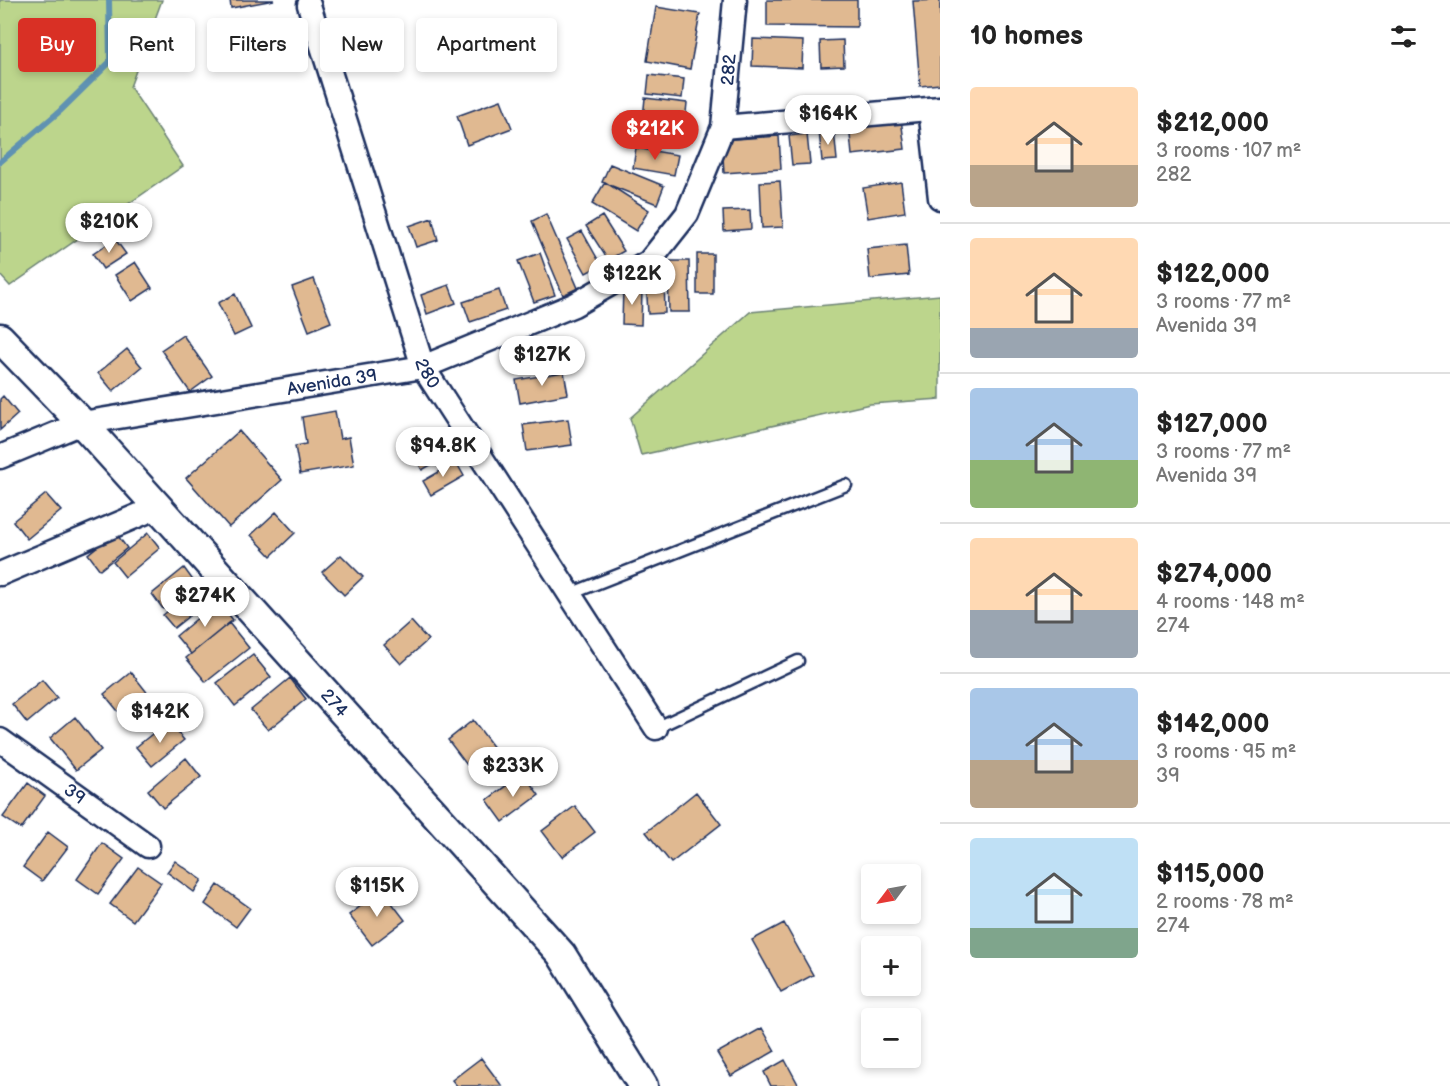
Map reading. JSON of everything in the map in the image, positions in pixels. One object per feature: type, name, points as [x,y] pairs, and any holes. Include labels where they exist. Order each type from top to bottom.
[{"type":"street","name":"282","points":[[649,262],[687,214],[723,127],[735,0]]},
{"type":"street","name":"280","points":[[309,5],[423,367],[656,728]]},
{"type":"street","points":[[723,127],[935,108],[940,198]]},
{"type":"street","name":"Avenida 39","points":[[0,457],[82,423],[423,367],[574,304],[649,262]]},
{"type":"street","name":"274","points":[[0,338],[82,423],[561,954],[643,1086]]},
{"type":"street","points":[[0,574],[158,507]]},
{"type":"street","name":"39","points":[[0,740],[148,846]]},
{"type":"lane","points":[[570,594],[846,485]]},
{"type":"lane","points":[[656,728],[798,662]]},
{"type":"green space","points":[[0,0],[162,0],[155,18],[108,18],[108,72],[136,72],[130,87],[183,166],[10,286],[0,275]]},
{"type":"green space","points":[[940,295],[940,399],[870,404],[641,455],[630,418],[750,312]]},
{"type":"building","points":[[230,0],[274,0],[231,8]]},
{"type":"building","points":[[767,0],[857,0],[857,27],[767,26]]},
{"type":"building","points":[[940,0],[940,84],[920,86],[913,1]]},
{"type":"building","points":[[656,7],[700,14],[690,69],[647,61]]},
{"type":"building","points":[[753,39],[803,41],[802,68],[752,66]]},
{"type":"building","points":[[843,40],[844,66],[821,67],[820,41]]},
{"type":"building","points":[[649,75],[684,79],[682,98],[647,94]]},
{"type":"building","points":[[645,98],[687,103],[685,122],[643,118]]},
{"type":"building","points":[[501,100],[512,128],[467,145],[457,116]]},
{"type":"building","points":[[901,119],[905,149],[852,155],[849,125]]},
{"type":"building","points":[[635,125],[680,128],[679,142],[634,138]]},
{"type":"building","points":[[834,130],[837,160],[822,161],[819,131]]},
{"type":"building","points":[[807,134],[810,164],[792,165],[789,136]]},
{"type":"building","points":[[779,136],[781,169],[724,173],[722,140]]},
{"type":"building","points":[[636,148],[678,155],[674,175],[633,168]]},
{"type":"building","points":[[610,164],[664,186],[657,204],[602,182]]},
{"type":"building","points":[[780,181],[783,227],[762,228],[760,182]]},
{"type":"building","points":[[605,182],[649,210],[636,231],[592,204]]},
{"type":"building","points":[[901,182],[905,212],[868,218],[863,188]]},
{"type":"building","points":[[750,210],[751,229],[724,231],[723,211]]},
{"type":"building","points":[[546,214],[578,288],[563,295],[532,221]]},
{"type":"building","points":[[602,216],[624,251],[608,260],[586,226]]},
{"type":"building","points":[[432,218],[438,240],[416,247],[409,226]]},
{"type":"building","points":[[582,231],[601,265],[586,273],[567,239]]},
{"type":"building","points":[[115,239],[126,254],[103,269],[93,254]]},
{"type":"building","points":[[906,245],[909,275],[870,279],[867,249]]},
{"type":"building","points":[[540,253],[555,295],[534,302],[518,261]]},
{"type":"building","points":[[697,254],[713,254],[713,294],[697,294]]},
{"type":"building","points":[[668,261],[689,261],[690,312],[669,312]]},
{"type":"building","points":[[135,262],[152,288],[132,301],[115,275]]},
{"type":"building","points":[[664,278],[665,313],[648,314],[646,279]]},
{"type":"building","points":[[314,279],[331,322],[309,331],[292,287]]},
{"type":"building","points":[[449,285],[456,303],[427,314],[421,295]]},
{"type":"building","points":[[623,288],[642,289],[641,325],[622,324]]},
{"type":"building","points":[[499,290],[506,310],[470,322],[463,302]]},
{"type":"building","points":[[235,294],[251,328],[234,336],[218,303]]},
{"type":"building","points":[[183,335],[212,376],[190,392],[161,350]]},
{"type":"building","points":[[127,349],[142,367],[113,391],[98,373]]},
{"type":"building","points":[[564,372],[568,394],[520,403],[516,380]]},
{"type":"building","points":[[3,396],[18,414],[0,430],[0,399]]},
{"type":"building","points":[[335,411],[340,439],[349,437],[354,465],[300,474],[295,446],[306,444],[302,417]]},
{"type":"building","points":[[568,419],[572,445],[527,451],[523,425]]},
{"type":"building","points":[[239,431],[282,480],[229,527],[186,478]]},
{"type":"building","points":[[445,440],[452,453],[422,470],[415,457]]},
{"type":"building","points":[[456,462],[464,476],[431,495],[423,481]]},
{"type":"building","points":[[46,494],[61,511],[27,539],[13,521]]},
{"type":"building","points":[[276,512],[295,533],[271,556],[251,535]]},
{"type":"building","points":[[115,532],[127,548],[100,570],[88,554]]},
{"type":"building","points":[[148,533],[160,548],[125,577],[113,562]]},
{"type":"building","points":[[341,555],[363,577],[344,595],[322,572]]},
{"type":"building","points":[[184,568],[195,583],[163,609],[152,594]]},
{"type":"building","points":[[198,587],[209,600],[174,628],[163,615]]},
{"type":"building","points":[[218,601],[233,620],[191,654],[176,636]]},
{"type":"building","points":[[411,621],[428,640],[401,664],[384,645]]},
{"type":"building","points":[[229,623],[249,648],[206,682],[186,658]]},
{"type":"building","points":[[253,655],[271,677],[235,706],[217,683]]},
{"type":"building","points":[[131,672],[153,700],[126,721],[104,694]]},
{"type":"building","points":[[290,678],[306,699],[268,730],[251,710]]},
{"type":"building","points":[[42,680],[57,698],[27,723],[12,704]]},
{"type":"building","points":[[75,717],[101,750],[76,770],[50,738]]},
{"type":"building","points":[[473,720],[498,753],[473,773],[448,740]]},
{"type":"building","points":[[168,721],[184,740],[152,766],[136,747]]},
{"type":"building","points":[[186,758],[201,777],[163,808],[148,790]]},
{"type":"building","points":[[523,773],[539,795],[503,822],[487,800]]},
{"type":"building","points":[[28,783],[45,796],[21,829],[3,817]]},
{"type":"building","points":[[696,792],[721,824],[671,863],[646,832]]},
{"type":"building","points":[[575,806],[595,832],[562,857],[542,831]]},
{"type":"building","points":[[48,832],[68,847],[42,881],[23,867]]},
{"type":"building","points":[[102,843],[124,859],[98,894],[77,879]]},
{"type":"building","points":[[175,861],[202,880],[194,892],[167,872]]},
{"type":"building","points":[[138,867],[161,883],[133,921],[110,904]]},
{"type":"building","points":[[218,885],[250,908],[236,927],[205,904]]},
{"type":"building","points":[[382,890],[405,920],[372,945],[349,915]]},
{"type":"building","points":[[784,923],[813,975],[781,992],[752,940]]},
{"type":"building","points":[[762,1028],[775,1051],[731,1076],[717,1053]]},
{"type":"building","points":[[481,1058],[502,1086],[457,1086],[452,1080]]},
{"type":"building","points":[[785,1060],[799,1086],[771,1086],[764,1072]]},
{"type":"waterway","points":[[0,162],[60,111],[110,62],[109,0]]}]
